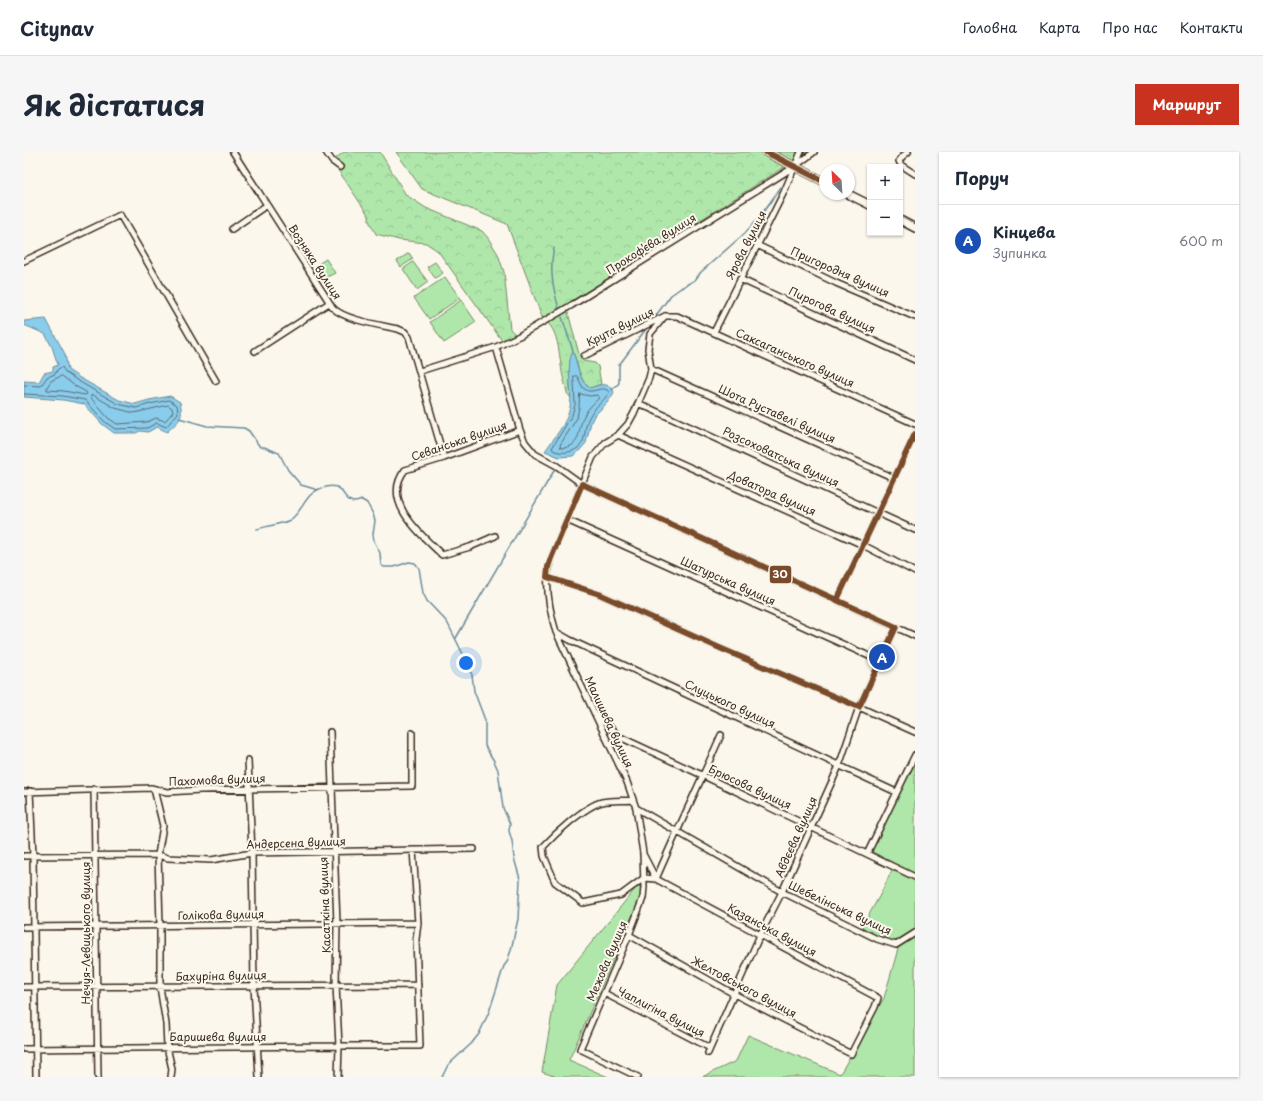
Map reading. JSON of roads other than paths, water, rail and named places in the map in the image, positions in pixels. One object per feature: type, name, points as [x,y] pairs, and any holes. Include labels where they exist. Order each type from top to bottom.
[{"type":"main road","points":[[766,152],[819,179]]},
{"type":"main road","points":[[855,198],[867,204]]},
{"type":"main road","points":[[903,221],[913,225]]},
{"type":"street","name":"Возняка вулиця","points":[[233,152],[329,303],[337,312],[342,315],[405,332],[412,344],[444,458]]},
{"type":"street","points":[[326,152],[332,162],[340,167]]},
{"type":"street","name":"Ярова вулиця","points":[[714,332],[784,192],[801,152]]},
{"type":"street","name":"Прокоф’єва вулиця","points":[[420,371],[496,347],[519,336],[572,305],[794,167],[814,152]]},
{"type":"street","points":[[908,152],[900,161],[901,165],[915,174]]},
{"type":"street","points":[[232,229],[267,205]]},
{"type":"street","points":[[24,261],[120,215],[216,381]]},
{"type":"street","name":"Пригородня вулиця","points":[[757,245],[836,283],[915,317]]},
{"type":"street","name":"Пирогова вулиця","points":[[740,279],[915,360]]},
{"type":"street","points":[[255,351],[329,303]]},
{"type":"street","points":[[651,369],[648,349],[650,334],[665,316]]},
{"type":"street","name":"Саксаганського вулиця","points":[[665,316],[677,316],[915,424]]},
{"type":"street","name":"Крута вулиця","points":[[584,356],[665,316]]},
{"type":"street","name":"Севанська вулиця","points":[[496,347],[520,430],[525,442],[535,454],[558,466],[582,484],[915,636]]},
{"type":"street","name":"Малишева вулиця","points":[[644,878],[643,853],[636,808],[610,745],[556,632],[550,613],[548,577],[551,558],[593,457],[598,450],[618,435],[628,424],[649,378],[651,369]]},
{"type":"street","name":"Шота Руставелі вулиця","points":[[651,369],[894,478]]},
{"type":"street","name":"Розсоховатська вулиця","points":[[638,403],[915,530]]},
{"type":"street","name":"Севанська вулиця","points":[[495,536],[470,547],[442,555],[410,522],[402,509],[398,493],[398,484],[401,475],[405,470],[444,458],[520,430]]},
{"type":"street","points":[[837,600],[915,434]]},
{"type":"street","name":"Доватора вулиця","points":[[618,435],[863,545],[915,572]]},
{"type":"street","name":"Шатурська вулиця","points":[[567,520],[880,660]]},
{"type":"street","points":[[548,577],[599,594],[915,732]]},
{"type":"street","name":"Авдєєва вулиця","points":[[709,1051],[760,935],[782,892],[839,766],[859,707],[896,627]]},
{"type":"street","name":"Слуцького вулиця","points":[[556,632],[570,640],[896,792]]},
{"type":"street","points":[[564,650],[570,640]]},
{"type":"street","name":"Брюсова вулиця","points":[[594,712],[620,737],[915,877]]},
{"type":"street","name":"Касаткіна вулиця","points":[[330,732],[337,924],[336,985],[339,1046],[338,1077]]},
{"type":"street","name":"Пахомова вулиця","points":[[27,792],[151,788],[167,792],[412,786],[412,733]]},
{"type":"street","points":[[656,879],[676,831],[704,776],[721,734]]},
{"type":"street","points":[[610,745],[620,737]]},
{"type":"street","points":[[866,854],[915,755]]},
{"type":"street","points":[[248,760],[254,924],[254,986],[259,1077]]},
{"type":"street","name":"Нечуя-Левицького вулиця","points":[[94,789],[98,1077]]},
{"type":"street","points":[[154,789],[164,826],[158,855],[160,987],[166,1024],[167,1047],[172,1069],[171,1077]]},
{"type":"street","points":[[27,792],[33,856],[36,1077]]},
{"type":"street","points":[[633,800],[601,802],[588,808],[552,836],[543,847],[544,856],[555,882],[583,903],[621,895],[644,878]]},
{"type":"street","name":"Шебелінська вулиця","points":[[636,808],[782,892],[877,939],[896,945],[915,933]]},
{"type":"street","name":"Андерсена вулиця","points":[[24,856],[158,855],[168,858],[211,860],[252,853],[474,849]]},
{"type":"street","points":[[413,850],[418,923],[416,939],[418,985]]},
{"type":"street","points":[[643,853],[656,879]]},
{"type":"street","name":"Казанська вулиця","points":[[644,878],[656,879],[878,998],[875,1007],[851,1054]]},
{"type":"street","name":"Межова вулиця","points":[[638,1077],[580,1049],[629,935],[643,898],[644,878]]},
{"type":"street","name":"Голікова вулиця","points":[[24,927],[418,923]]},
{"type":"street","name":"Желтовського вулиця","points":[[629,935],[734,994],[851,1054]]},
{"type":"street","name":"Бахуріна вулиця","points":[[24,987],[418,985]]},
{"type":"street","name":"Баришева вулиця","points":[[24,1049],[420,1046],[418,985]]},
{"type":"street","name":"Чаплигіна вулиця","points":[[604,993],[709,1051]]},
{"type":"water","points":[[46,319],[65,354],[68,370],[119,400],[135,404],[170,396],[180,402],[180,419],[167,432],[157,427],[148,432],[140,431],[136,433],[114,433],[102,424],[84,404],[63,400],[24,397],[24,381],[39,382],[44,373],[53,371],[53,367],[58,365],[52,347],[45,334],[24,325],[24,321]]},
{"type":"water","points":[[573,351],[581,377],[586,385],[590,388],[600,385],[607,385],[614,392],[607,403],[594,416],[586,443],[573,456],[559,457],[545,451],[560,430],[570,407],[569,370]]},
{"type":"waterway","points":[[648,322],[657,314],[671,295],[695,280],[701,272],[745,233],[761,215],[781,187]]},
{"type":"waterway","points":[[554,248],[552,278],[559,309]]},
{"type":"waterway","points":[[562,317],[573,351]]},
{"type":"waterway","points":[[612,390],[619,383],[619,365],[646,329]]},
{"type":"waterway","points":[[179,418],[207,426],[244,428],[249,431],[260,447],[264,447],[279,453],[288,470],[301,485],[318,490]]},
{"type":"waterway","points":[[456,638],[555,469]]},
{"type":"waterway","points":[[257,529],[290,520],[298,513],[310,495],[319,489],[334,486],[341,490],[349,500],[353,502],[362,500],[367,503],[375,521],[373,534],[374,541],[380,553],[381,565],[384,567],[394,567],[409,562],[415,563],[419,568],[423,593],[427,601],[447,622],[472,675],[474,691],[485,720],[485,746],[498,770],[503,808],[510,824],[509,831],[520,879],[518,919],[507,962],[504,966],[489,1012],[479,1034],[471,1044],[448,1065],[442,1077]]},
{"type":"place","name":"Кінцева","points":[[882,657]]}]
